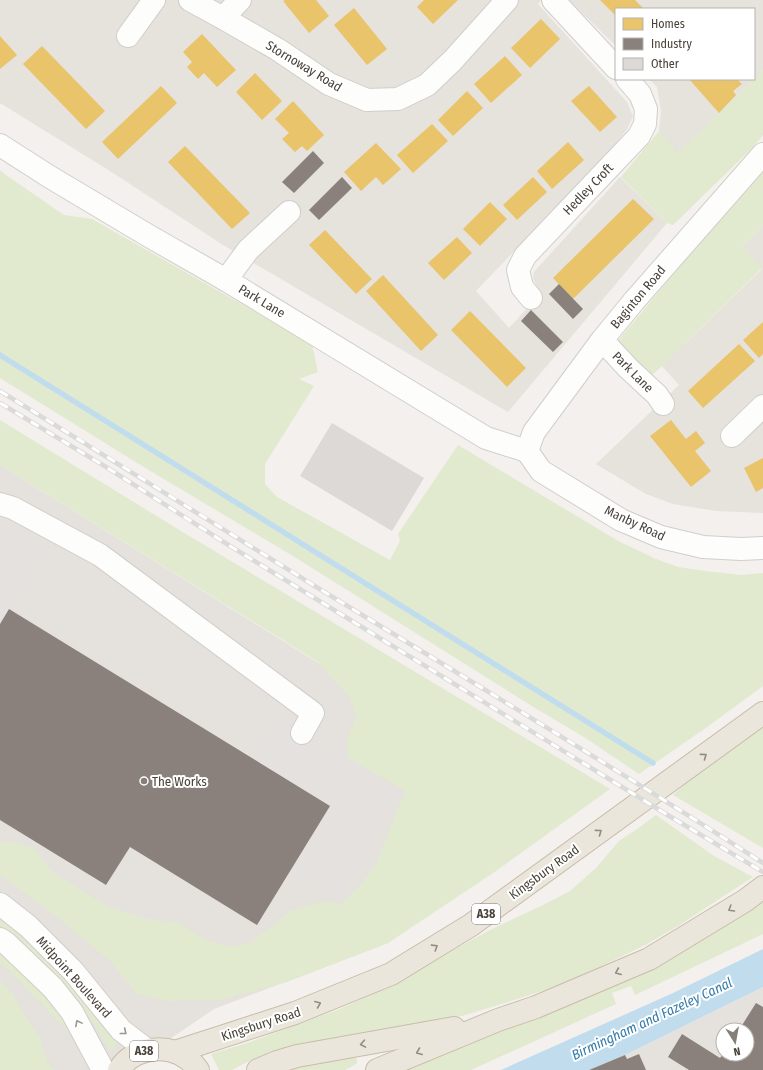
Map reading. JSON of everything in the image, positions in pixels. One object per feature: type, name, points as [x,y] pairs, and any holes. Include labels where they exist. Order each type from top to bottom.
[{"type":"highway","name":"Kingsbury Road","points":[[175,1052],[295,1013],[391,974],[471,925],[763,713]]},
{"type":"highway","points":[[377,1070],[498,1020],[536,1007],[649,959],[746,900],[763,887]]},
{"type":"highway","points":[[258,1070],[297,1056],[498,1020]]},
{"type":"highway","name":"A38","points":[[119,1070],[128,1059],[138,1054],[148,1050],[162,1049],[175,1052],[188,1059],[198,1070]]},
{"type":"street","points":[[128,36],[154,0]]},
{"type":"street","name":"Stornoway Road","points":[[190,0],[277,49],[329,84],[367,100],[398,99],[426,85],[453,60],[507,0]]},
{"type":"street","points":[[223,18],[240,0]]},
{"type":"street","points":[[553,0],[615,67]]},
{"type":"street","name":"Hedley Croft","points":[[531,298],[522,287],[518,270],[525,256],[639,136],[646,124],[646,109],[640,94],[628,80]]},
{"type":"street","name":"Park Lane","points":[[0,145],[50,177],[226,280],[486,438],[527,450]]},
{"type":"street","name":"Baginton Road","points":[[527,450],[534,432],[602,340],[634,300],[763,154]]},
{"type":"street","points":[[226,280],[248,250],[289,212]]},
{"type":"street","name":"Park Lane","points":[[602,340],[628,368],[657,395],[663,404]]},
{"type":"street","points":[[732,436],[761,413]]},
{"type":"street","name":"Manby Road","points":[[527,450],[541,471],[621,520],[661,537],[703,548],[763,548]]},
{"type":"street","points":[[0,504],[13,508],[100,555],[313,713],[302,733]]},
{"type":"street","name":"Midpoint Boulevard","points":[[0,904],[28,926],[73,971],[121,1030],[148,1050]]},
{"type":"street","name":"Midpoint Boulevard","points":[[0,939],[53,988],[72,1012],[103,1070]]},
{"type":"shaded area","points":[[0,0],[541,0],[538,4],[627,102],[633,116],[627,129],[608,153],[476,291],[509,328],[540,294],[533,278],[534,272],[620,177],[667,223],[508,412],[223,245],[110,171],[0,103]]},
{"type":"shaded area","points":[[569,0],[763,0],[763,70],[755,78],[755,8],[615,8],[615,45]]},
{"type":"shaded area","points":[[650,80],[753,80],[677,154],[659,131],[661,111],[657,87]]},
{"type":"shaded area","points":[[763,225],[763,513],[716,511],[673,504],[646,494],[596,464],[679,385],[662,366],[762,269],[742,246]]},
{"type":"shaded area","points":[[0,465],[365,692],[466,882],[388,943],[214,1009],[124,1070],[0,1070]]},
{"type":"shaded area","points":[[8,526],[49,549],[0,624],[0,539]]},
{"type":"shaded area","points":[[278,717],[405,791],[338,900],[290,871],[330,806],[248,756]]},
{"type":"shaded area","points":[[763,987],[763,1070],[589,1070],[625,1055]]},
{"type":"green space","points":[[763,70],[763,135],[751,149],[673,225],[667,223],[621,177],[659,131],[678,153],[753,80],[755,80],[755,78]]},
{"type":"green space","points":[[0,170],[64,215],[92,219],[312,344],[318,372],[299,379],[314,386],[265,464],[265,484],[277,497],[390,560],[400,541],[398,534],[458,445],[620,542],[656,559],[678,567],[705,571],[741,575],[763,573],[763,686],[639,774],[584,737],[535,708],[293,556],[147,469],[0,378]]},
{"type":"green space","points":[[760,171],[763,171],[763,225],[742,246],[762,268],[650,377],[616,343]]},
{"type":"green space","points":[[0,420],[181,531],[610,789],[496,871],[388,943],[287,982],[220,1000],[165,1001],[137,994],[109,960],[53,914],[0,875],[0,843],[11,841],[34,848],[52,872],[107,906],[142,918],[180,923],[205,939],[224,946],[236,946],[251,943],[257,936],[265,932],[290,911],[316,903],[329,902],[342,904],[359,887],[377,862],[405,791],[348,758],[347,740],[356,717],[350,698],[318,662],[0,465]]},
{"type":"green space","points":[[763,724],[763,848],[673,795],[698,773]]},
{"type":"green space","points":[[656,815],[714,856],[753,877],[678,926],[647,944],[579,977],[551,988],[462,1016],[376,1035],[278,1050],[247,1062],[232,1070],[219,1070],[211,1054],[247,1043],[340,1009],[405,979],[431,962],[490,930],[570,891],[596,868],[619,841]]},
{"type":"green space","points":[[763,896],[763,934],[635,995],[631,986],[612,993],[616,1004],[471,1070],[401,1070],[587,997],[663,963],[725,926]]},
{"type":"green space","points":[[0,920],[42,956],[75,991],[109,1036],[119,1043],[110,1051],[95,1026],[71,993],[39,959],[0,925]]},
{"type":"green space","points":[[0,955],[43,995],[73,1037],[13,974],[0,963]]},
{"type":"green space","points":[[0,980],[13,994],[25,1016],[40,1037],[48,1064],[55,1070],[0,1070]]},
{"type":"green space","points":[[352,1056],[357,1059],[357,1063],[345,1070],[283,1070]]},
{"type":"water","name":"Birmingham and Fazeley Canal","points":[[763,949],[763,987],[625,1055],[589,1070],[501,1070],[673,993]]},
{"type":"building: Homes","points":[[316,0],[329,16],[309,33],[283,1]]},
{"type":"building: Homes","points":[[424,0],[458,0],[433,24],[417,7]]},
{"type":"building: Homes","points":[[600,0],[635,0],[643,8],[615,8],[615,15]]},
{"type":"building: Homes","points":[[354,8],[387,49],[367,65],[334,25]]},
{"type":"building: Homes","points":[[541,19],[560,39],[530,68],[511,48]]},
{"type":"building: Homes","points":[[202,34],[236,70],[217,87],[204,73],[198,79],[187,67],[192,62],[183,52]]},
{"type":"building: Homes","points":[[0,36],[17,55],[0,69]]},
{"type":"building: Homes","points":[[42,46],[105,111],[86,129],[23,64]]},
{"type":"building: Homes","points":[[505,56],[522,75],[491,103],[474,84]]},
{"type":"building: Homes","points":[[255,73],[282,101],[262,120],[236,92]]},
{"type":"building: Homes","points":[[690,80],[738,80],[742,84],[733,91],[736,95],[719,113]]},
{"type":"building: Homes","points":[[161,86],[177,103],[118,159],[102,142]]},
{"type":"building: Homes","points":[[589,86],[617,117],[600,132],[571,101]]},
{"type":"building: Homes","points":[[467,91],[483,108],[453,136],[438,120]]},
{"type":"building: Homes","points":[[293,101],[324,135],[307,151],[302,146],[295,152],[282,139],[289,133],[275,119]]},
{"type":"building: Homes","points":[[432,124],[448,141],[413,173],[397,155]]},
{"type":"building: Homes","points":[[568,142],[584,160],[552,189],[537,171]]},
{"type":"building: Homes","points":[[376,143],[401,169],[383,185],[376,177],[361,191],[344,172]]},
{"type":"building: Homes","points":[[185,146],[250,213],[232,229],[168,162]]},
{"type":"building: Homes","points":[[533,177],[547,192],[517,220],[503,205]]},
{"type":"building: Homes","points":[[633,199],[654,219],[573,299],[553,278]]},
{"type":"building: Homes","points":[[490,202],[507,219],[480,246],[463,229]]},
{"type":"building: Homes","points":[[325,230],[372,279],[356,294],[309,245]]},
{"type":"building: Homes","points":[[457,237],[472,253],[444,280],[428,263]]},
{"type":"building: Homes","points":[[383,275],[438,335],[421,351],[366,291]]},
{"type":"building: Homes","points":[[470,311],[526,368],[507,387],[451,330]]},
{"type":"building: Homes","points":[[763,322],[763,354],[759,358],[743,340]]},
{"type":"building: Homes","points":[[739,344],[755,361],[703,408],[688,391]]},
{"type":"building: Homes","points":[[671,420],[686,439],[696,431],[705,443],[695,451],[711,471],[691,487],[650,436]]},
{"type":"building: Homes","points":[[763,458],[763,488],[756,492],[744,468]]},
{"type":"building: Industry","points":[[313,151],[324,163],[294,193],[282,182]]},
{"type":"building: Industry","points":[[342,177],[352,188],[319,220],[309,210]]},
{"type":"building: Industry","points":[[559,284],[583,309],[573,319],[549,294]]},
{"type":"building: Industry","points":[[531,310],[563,342],[553,352],[521,321]]},
{"type":"building: Industry","name":"The Works","points":[[9,609],[330,806],[257,925],[130,847],[106,885],[0,820],[0,624]]},
{"type":"building: Industry","points":[[756,1003],[763,1007],[763,1070],[689,1070],[668,1057],[682,1034],[715,1055],[715,1062],[755,1062],[755,1022],[744,1022]]},
{"type":"building: Industry","points":[[639,1054],[646,1070],[589,1070],[625,1055],[627,1059]]},
{"type":"building: Other","points":[[332,423],[424,478],[392,531],[300,476]]},
{"type":"waterway","points":[[0,355],[653,763]]},
{"type":"railway","points":[[0,391],[763,863]]},
{"type":"railway","points":[[0,403],[106,467],[230,546],[763,872]]},
{"type":"place","name":"The Works","points":[[144,781]]}]
